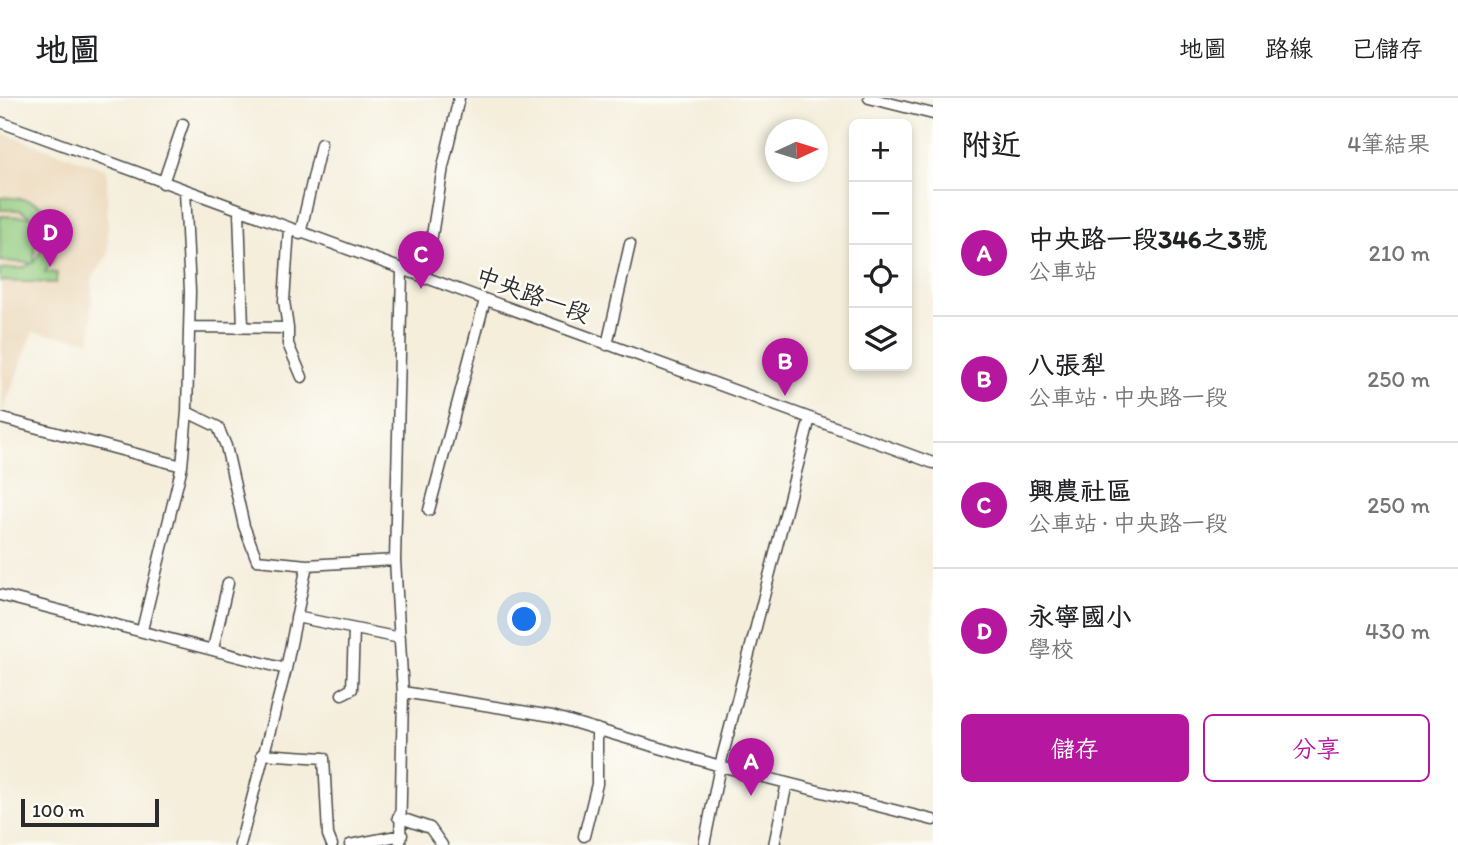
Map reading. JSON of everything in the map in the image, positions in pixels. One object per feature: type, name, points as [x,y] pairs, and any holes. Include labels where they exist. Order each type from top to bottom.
[{"type":"street","points":[[425,279],[443,167],[458,98]]},
{"type":"street","points":[[869,98],[933,114]]},
{"type":"street","name":"中央路一段","points":[[0,122],[300,234],[933,463]]},
{"type":"street","points":[[163,183],[183,124]]},
{"type":"street","points":[[300,234],[321,144]]},
{"type":"street","points":[[142,630],[181,466],[187,412],[189,327],[185,191]]},
{"type":"street","points":[[239,211],[243,327]]},
{"type":"street","points":[[289,229],[284,301],[288,344],[302,377]]},
{"type":"street","points":[[607,345],[630,244]]},
{"type":"street","points":[[350,845],[401,840],[398,817],[403,692],[395,560],[402,270]]},
{"type":"street","points":[[429,510],[485,300]]},
{"type":"street","points":[[189,327],[288,328]]},
{"type":"street","points":[[187,412],[218,427],[226,446],[244,526],[257,560],[307,565],[395,560]]},
{"type":"street","points":[[0,418],[181,466]]},
{"type":"street","points":[[704,845],[720,766],[810,418]]},
{"type":"street","points":[[240,845],[261,754],[286,668],[307,565]]},
{"type":"street","points":[[213,649],[228,583]]},
{"type":"street","points":[[0,595],[286,668]]},
{"type":"street","points":[[296,617],[400,638]]},
{"type":"street","points":[[342,694],[352,689],[354,629]]},
{"type":"street","points":[[403,692],[552,716],[720,766],[933,820]]},
{"type":"street","points":[[584,836],[597,784],[597,729]]},
{"type":"street","points":[[261,754],[324,758],[328,835],[332,845]]},
{"type":"street","points":[[774,845],[787,783]]},
{"type":"street","points":[[398,817],[430,828],[442,845]]},
{"type":"shaded area","points":[[0,132],[107,170],[108,255],[92,279],[91,341],[33,332],[2,413]]},
{"type":"green space","points":[[0,197],[17,198],[33,202],[51,215],[56,224],[58,243],[45,272],[57,273],[56,283],[0,281],[0,269],[23,268],[32,263],[0,261],[0,216],[32,217],[19,210],[0,210]],"holes":[[[36,222],[43,236],[42,246],[34,261]]]},
{"type":"place","name":"永寧國小","points":[[50,267]]},
{"type":"place","name":"興農社區","points":[[421,289]]},
{"type":"place","name":"八張犁","points":[[785,396]]},
{"type":"place","name":"中央路一段346之3號","points":[[751,796]]}]
